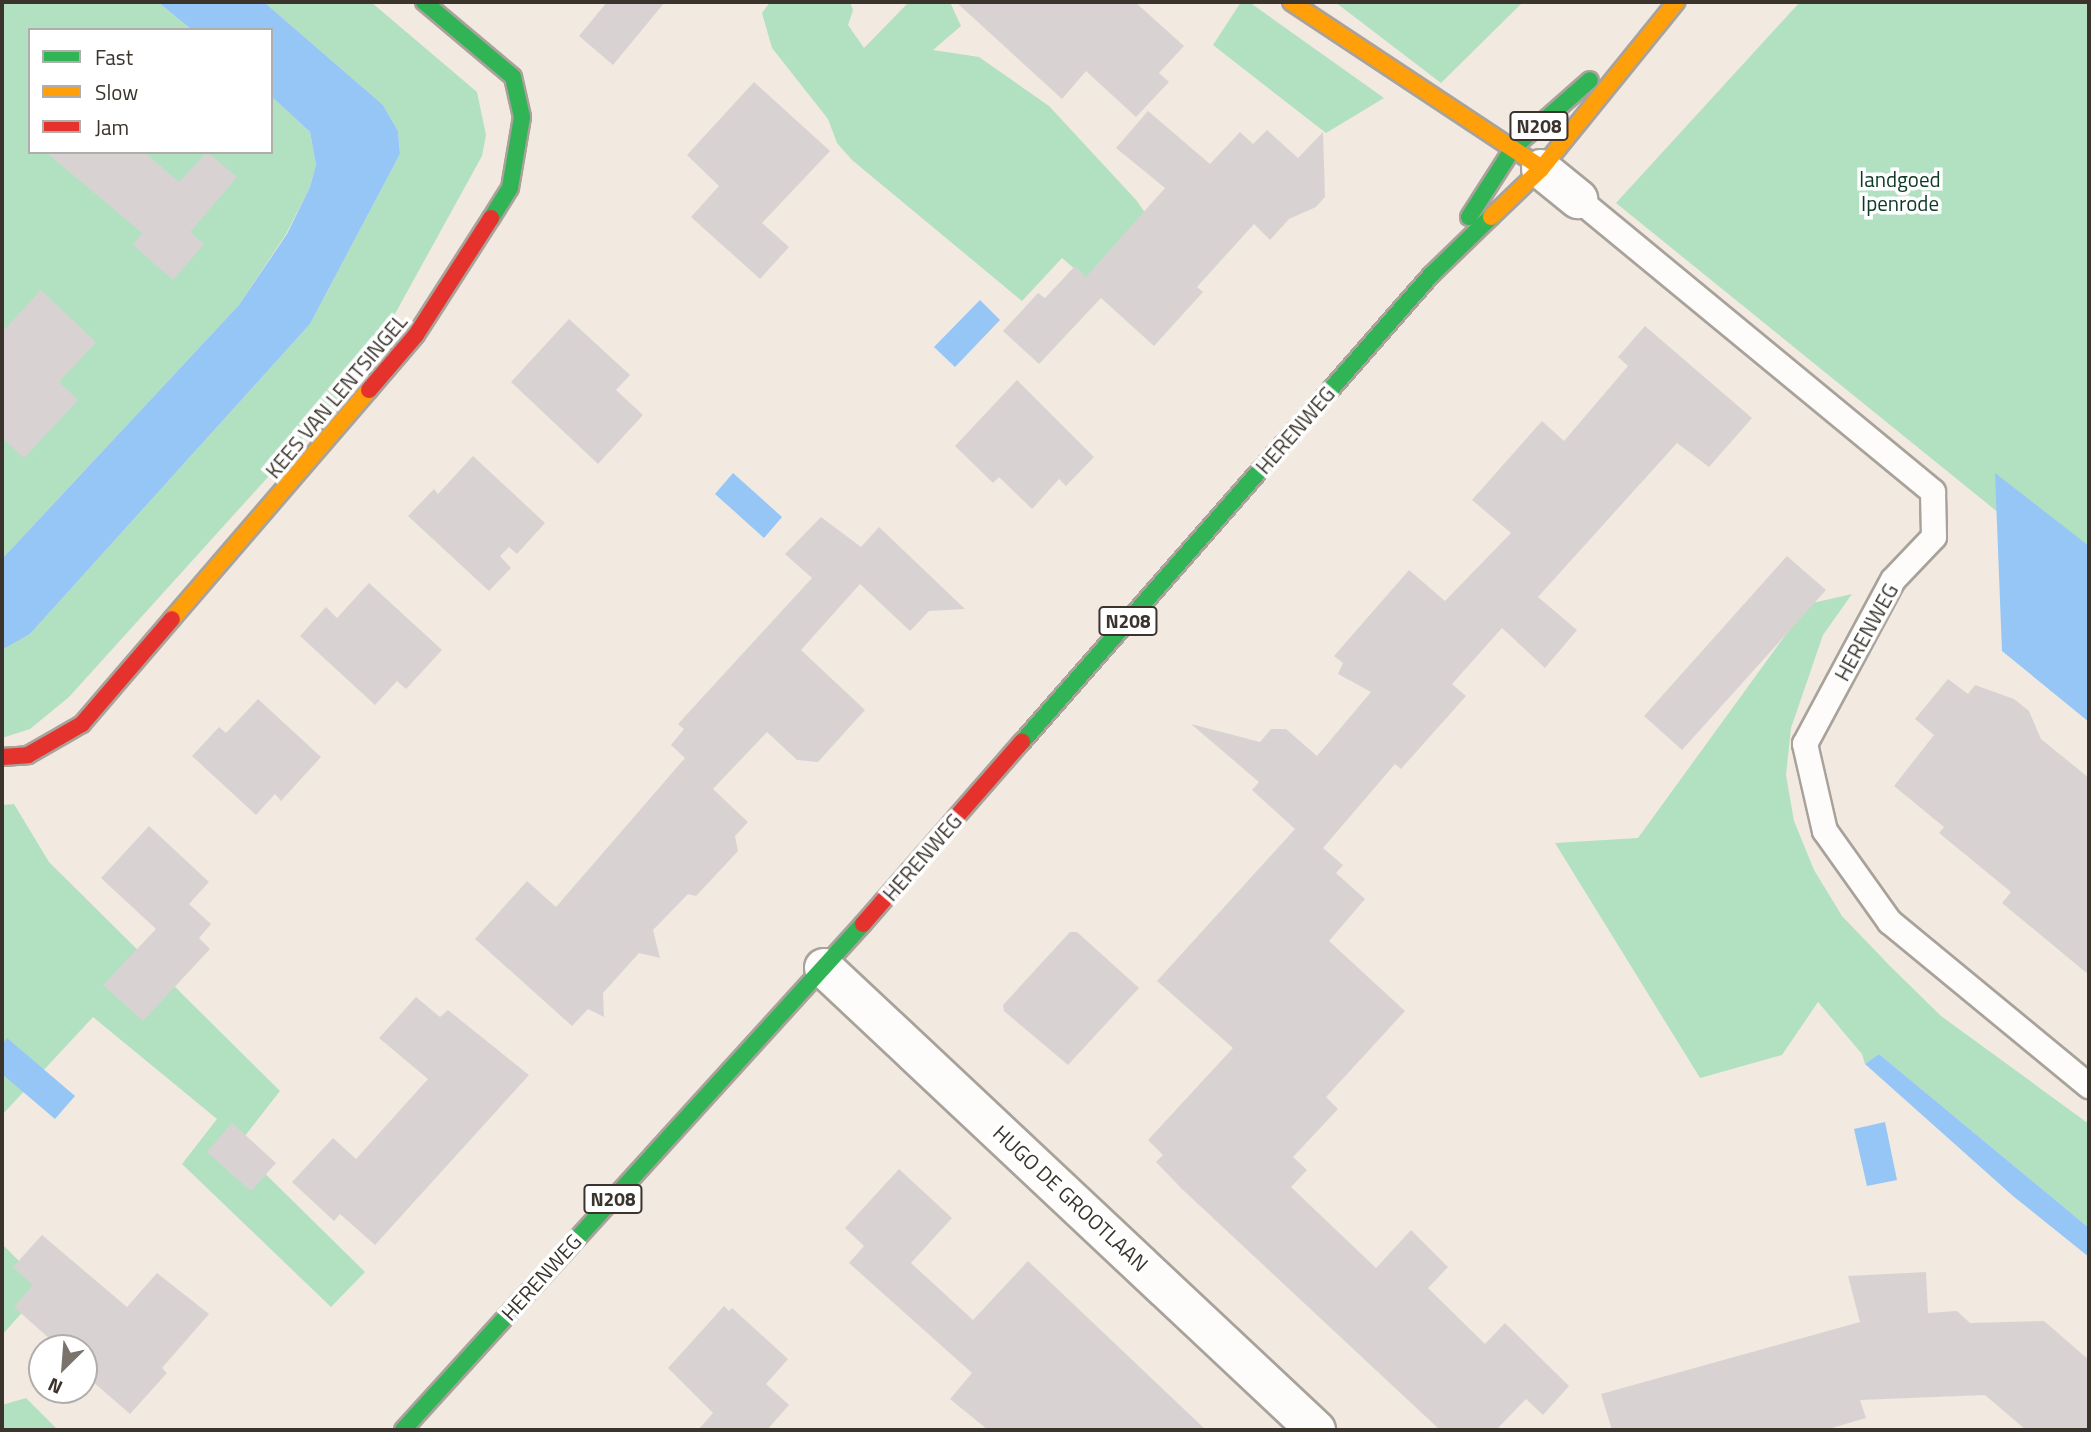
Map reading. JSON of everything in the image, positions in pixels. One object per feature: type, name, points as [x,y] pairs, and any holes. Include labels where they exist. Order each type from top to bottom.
[{"type":"main road","name":"KEES VAN LENTSINGEL","points":[[2,757],[28,755],[82,724],[416,335],[510,188],[523,117],[513,77],[424,2]]},
{"type":"main road","points":[[1291,2],[1458,116],[1528,158]]},
{"type":"main road","name":"HERENWEG","points":[[403,1430],[824,968],[1431,275],[1528,158],[1676,2]]},
{"type":"main road","name":"HERENWEG","points":[[1431,275],[1528,158],[1676,2]]},
{"type":"street","name":"HERENWEG","points":[[1528,158],[1578,199]]},
{"type":"street","name":"HUGO DE GROOTLAAN","points":[[824,968],[1316,1430]]},
{"type":"lane","name":"HERENWEG","points":[[1578,199],[1933,492],[1934,537],[1893,580],[1805,744],[1825,831],[1890,922],[2089,1087]]},
{"type":"green space","points":[[2,2],[158,2],[190,28],[28,28],[28,154],[273,154],[273,98],[310,132],[316,165],[310,187],[286,234],[239,305],[2,559]]},
{"type":"green space","points":[[264,2],[371,2],[477,92],[486,135],[482,156],[380,341],[333,405],[69,697],[30,729],[2,738],[2,650],[30,634],[310,324],[400,154],[398,131],[383,105]]},
{"type":"green space","points":[[770,2],[850,2],[853,10],[848,25],[864,48],[909,2],[950,2],[961,26],[933,50],[979,57],[1049,106],[1137,201],[1154,226],[1113,302],[1062,258],[1022,301],[852,160],[837,143],[828,119],[772,48],[762,13]]},
{"type":"green space","points":[[1241,2],[1249,2],[1384,98],[1326,133],[1213,45]]},
{"type":"green space","points":[[1335,2],[1523,2],[1441,83]]},
{"type":"green space","name":"landgoed Ipenrode","points":[[1800,2],[2089,2],[2089,586],[1616,203]]},
{"type":"green space","points":[[1852,594],[1823,635],[1791,728],[1786,775],[1794,821],[1814,870],[1842,916],[1890,966],[1941,1016],[2089,1124],[2089,1228],[1879,1054],[1865,1064],[1862,1054],[1818,1002],[1782,1055],[1700,1078],[1555,843],[1638,838],[1808,604]]},
{"type":"green space","points":[[14,804],[49,862],[280,1091],[237,1146],[365,1272],[331,1307],[182,1164],[217,1119],[93,1017],[2,1115],[2,805]]},
{"type":"green space","points":[[2,1244],[45,1287],[2,1335]]},
{"type":"green space","points":[[26,1398],[28,1404],[32,1404],[58,1430],[2,1430],[2,1405]]},
{"type":"water","points":[[158,2],[264,2],[383,105],[398,131],[400,154],[310,324],[30,634],[2,650],[2,559],[239,305],[287,234],[310,187],[316,165],[310,132],[273,98],[273,28],[190,28]]},
{"type":"water","points":[[980,300],[1000,320],[955,367],[934,347]]},
{"type":"water","points":[[733,473],[782,517],[764,538],[715,494]]},
{"type":"water","points":[[1995,473],[2089,546],[2089,722],[2002,651]]},
{"type":"water","points":[[7,1038],[75,1096],[55,1119],[2,1074],[2,1045]]},
{"type":"water","points":[[1879,1054],[2089,1228],[2089,1257],[2013,1196],[1865,1064]]},
{"type":"water","points":[[1885,1122],[1897,1180],[1867,1186],[1854,1129]]},
{"type":"building","points":[[607,2],[665,2],[613,65],[579,36]]},
{"type":"building","points":[[956,2],[1135,2],[1184,46],[1159,73],[1169,82],[1136,117],[1086,71],[1062,99]]},
{"type":"building","points":[[754,82],[830,151],[762,223],[789,247],[760,279],[691,217],[719,186],[687,155]]},
{"type":"building","points":[[1148,111],[1210,164],[1240,132],[1253,144],[1267,130],[1298,158],[1323,132],[1325,197],[1316,207],[1289,219],[1270,240],[1254,224],[1197,287],[1203,292],[1154,346],[1101,298],[1039,364],[1003,331],[1038,293],[1045,298],[1075,266],[1086,277],[1165,188],[1116,148]]},
{"type":"building","points":[[48,154],[146,154],[179,182],[205,154],[209,154],[237,177],[190,232],[204,244],[173,280],[133,245],[142,233]]},
{"type":"building","points":[[41,290],[96,342],[59,382],[78,400],[24,458],[2,438],[2,332]]},
{"type":"building","points":[[569,319],[630,375],[616,390],[643,415],[598,464],[511,382]]},
{"type":"building","points":[[1645,326],[1752,418],[1709,467],[1677,443],[1538,597],[1577,630],[1545,668],[1502,628],[1452,684],[1466,696],[1401,769],[1395,764],[1323,848],[1343,865],[1336,873],[1365,899],[1329,941],[1405,1011],[1326,1097],[1338,1109],[1293,1157],[1307,1170],[1291,1187],[1376,1268],[1411,1230],[1448,1267],[1428,1288],[1485,1344],[1505,1323],[1569,1386],[1543,1415],[1526,1399],[1496,1430],[1440,1430],[1182,1189],[1156,1162],[1163,1155],[1148,1140],[1233,1048],[1157,981],[1295,829],[1252,790],[1259,782],[1191,724],[1260,742],[1271,729],[1286,729],[1317,756],[1371,692],[1338,674],[1343,663],[1334,656],[1409,570],[1445,601],[1511,533],[1472,500],[1542,421],[1564,441],[1628,366],[1618,357]]},
{"type":"building","points":[[1017,380],[1094,457],[1066,486],[1059,479],[1032,509],[999,477],[993,483],[955,446]]},
{"type":"building","points":[[473,456],[545,523],[517,554],[509,547],[500,556],[511,568],[489,591],[408,516],[434,489],[438,494]]},
{"type":"building","points":[[821,517],[861,547],[879,527],[965,609],[929,611],[910,631],[860,584],[801,650],[865,710],[818,762],[797,760],[767,732],[713,789],[748,822],[735,836],[738,851],[696,896],[688,894],[653,930],[660,958],[639,953],[603,993],[604,1017],[588,1009],[572,1026],[475,939],[527,881],[556,907],[685,758],[671,745],[684,729],[678,724],[812,578],[785,554]]},
{"type":"building","points":[[1787,556],[1826,590],[1682,750],[1644,716]]},
{"type":"building","points":[[369,583],[442,650],[406,689],[397,681],[375,705],[300,636],[326,607],[337,618]]},
{"type":"building","points":[[1948,679],[1968,694],[1975,685],[2014,699],[2029,711],[2041,739],[2089,778],[2089,975],[2002,903],[2011,892],[1939,833],[1944,827],[1894,786],[1934,735],[1915,719]]},
{"type":"building","points":[[258,699],[321,757],[281,801],[275,794],[256,815],[192,756],[219,727],[226,733]]},
{"type":"building","points":[[149,826],[209,882],[189,904],[211,924],[199,938],[210,949],[143,1021],[103,985],[156,929],[101,878]]},
{"type":"building","points":[[1070,932],[1077,932],[1139,988],[1068,1065],[1004,1011],[1003,1005]]},
{"type":"building","points":[[416,997],[440,1017],[448,1010],[529,1075],[375,1245],[340,1214],[334,1221],[292,1182],[333,1138],[356,1159],[428,1079],[379,1038]]},
{"type":"building","points":[[232,1123],[276,1163],[251,1191],[207,1152]]},
{"type":"building","points":[[899,1169],[952,1218],[911,1263],[973,1320],[1028,1261],[1206,1430],[988,1430],[950,1399],[972,1373],[849,1263],[864,1246],[845,1228]]},
{"type":"building","points":[[42,1235],[127,1307],[157,1273],[209,1314],[162,1368],[167,1373],[130,1414],[98,1386],[98,1334],[44,1334],[14,1307],[33,1285],[13,1267]]},
{"type":"building","points":[[1926,1272],[1928,1313],[1957,1311],[1970,1323],[2044,1321],[2089,1360],[2089,1430],[2026,1430],[1985,1395],[1860,1400],[1866,1418],[1825,1430],[1612,1430],[1601,1394],[1860,1322],[1848,1276]]},
{"type":"building","points":[[724,1306],[729,1311],[732,1308],[788,1359],[766,1384],[789,1405],[767,1430],[698,1430],[713,1413],[668,1368]]},
{"type":"traffic: fast","points":[[424,2],[513,77],[522,117],[510,188],[491,218]]},
{"type":"traffic: fast","points":[[1469,217],[1514,147],[1590,80]]},
{"type":"traffic: fast","points":[[1022,742],[1431,275],[1491,217]]},
{"type":"traffic: fast","points":[[403,1430],[863,924]]},
{"type":"traffic: slow","points":[[1291,2],[1540,167]]},
{"type":"traffic: slow","points":[[1491,217],[1541,169],[1676,2]]},
{"type":"traffic: slow","points":[[172,619],[369,390]]},
{"type":"traffic: jam","points":[[369,390],[416,335],[491,218]]},
{"type":"traffic: jam","points":[[2,757],[28,755],[82,724],[172,619]]},
{"type":"traffic: jam","points":[[863,924],[1022,742]]}]
